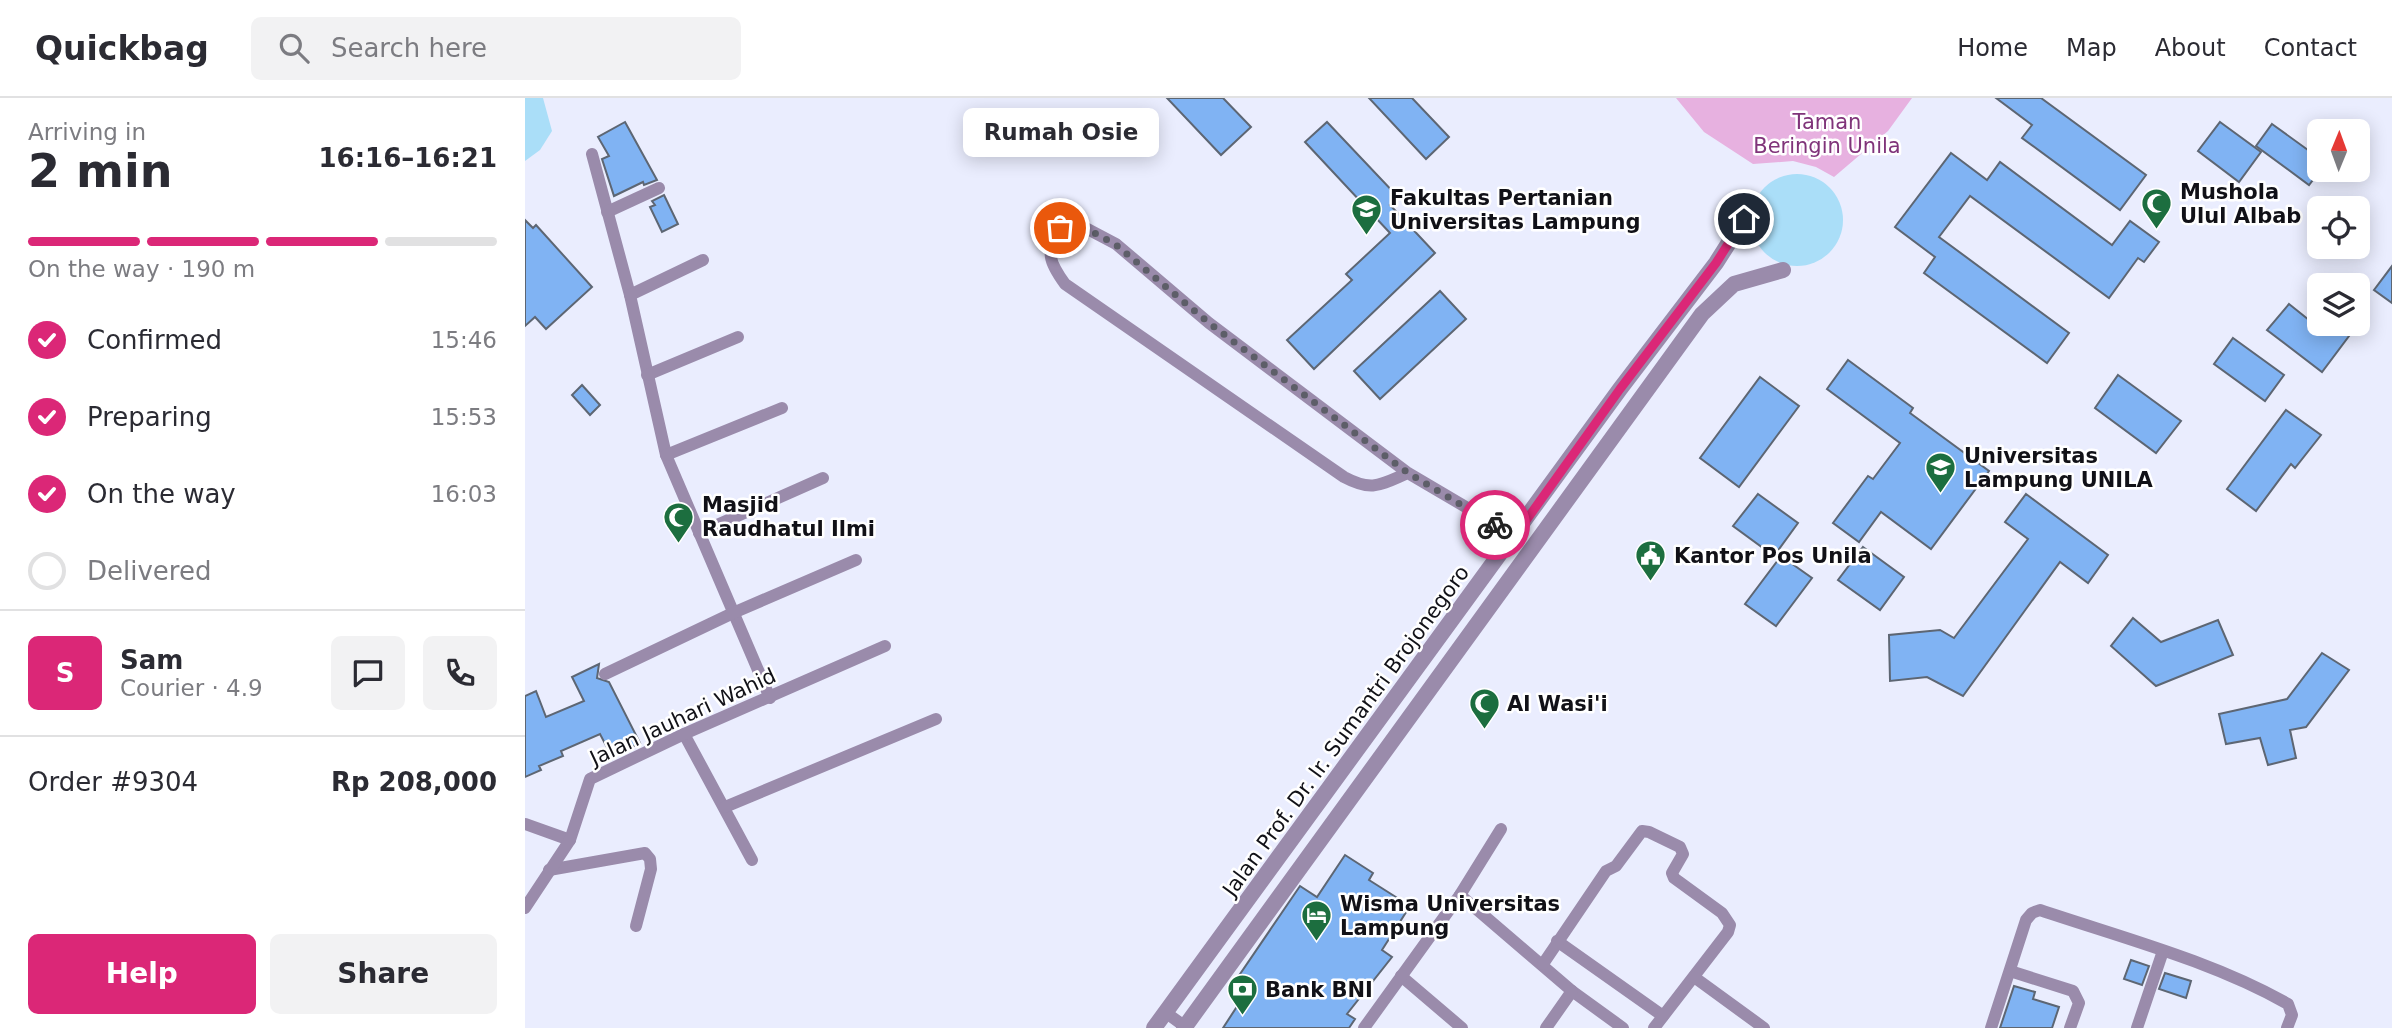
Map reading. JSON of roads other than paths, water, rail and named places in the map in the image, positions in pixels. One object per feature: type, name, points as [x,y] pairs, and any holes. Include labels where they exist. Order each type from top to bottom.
[{"type":"street","points":[[592,154],[630,295],[666,455],[770,698]]},
{"type":"street","points":[[607,212],[659,187]]},
{"type":"street","name":"Jalan Prof. Dr. Ir. Sumantri Brojonegoro","points":[[1154,1028],[1620,389],[1716,263],[1744,219]]},
{"type":"street","points":[[1408,473],[1375,487],[1361,486],[1344,477],[1065,284],[1049,264],[1049,246],[1060,228],[1080,225],[1115,244],[1209,323],[1408,473],[1515,536]]},
{"type":"street","points":[[630,295],[703,260]]},
{"type":"street","name":"Jalan Prof. Dr. Ir. Sumantri Brojonegoro","points":[[1185,1027],[1702,313],[1734,284],[1783,270]]},
{"type":"street","points":[[647,375],[738,337]]},
{"type":"street","points":[[666,455],[782,408]]},
{"type":"street","points":[[699,533],[823,478]]},
{"type":"street","points":[[605,674],[733,613],[856,560]]},
{"type":"street","name":"Jalan Jauhari Wahid","points":[[525,908],[569,840],[590,779],[684,734],[885,646]]},
{"type":"street","points":[[725,807],[936,719]]},
{"type":"street","points":[[1371,731],[1389,746]]},
{"type":"street","points":[[684,734],[752,860]]},
{"type":"street","points":[[525,824],[569,840]]},
{"type":"street","points":[[1364,1028],[1460,894],[1501,829]]},
{"type":"street","points":[[1543,964],[1606,871],[1616,866],[1642,831],[1650,832],[1680,847],[1683,854],[1672,873],[1674,878],[1722,913],[1730,925],[1728,932],[1654,1028]]},
{"type":"street","points":[[549,870],[645,853],[650,859],[651,869],[636,926]]},
{"type":"street","points":[[1460,894],[1572,991],[1623,1028]]},
{"type":"street","points":[[1991,1028],[2027,920],[2032,913],[2041,910],[2163,951],[2286,1003],[2291,1010],[2287,1028]]},
{"type":"street","points":[[1557,941],[1663,1016]]},
{"type":"street","points":[[2137,1028],[2163,951]]},
{"type":"street","points":[[2010,971],[2073,991],[2079,1003],[2070,1028]]},
{"type":"street","points":[[1401,976],[1462,1028]]},
{"type":"street","points":[[1694,977],[1764,1028]]},
{"type":"street","points":[[1546,1028],[1572,991]]},
{"type":"street","points":[[1165,1012],[1185,1027]]},
{"type":"water","points":[[525,98],[543,98],[552,131],[540,150],[525,161]]},
{"type":"water","points":[[1797,174],[1815,177],[1830,187],[1840,202],[1843,220],[1840,238],[1830,253],[1815,263],[1797,266],[1779,263],[1764,253],[1754,238],[1751,220],[1754,202],[1764,187],[1779,177]]},
{"type":"place","name":"Rumah Osie","points":[[1060,228]]},
{"type":"place","name":"Mushola Ulul Albab","points":[[2157,231]]},
{"type":"place","name":"Fakultas Pertanian Universitas Lampung","points":[[1367,237]]},
{"type":"place","name":"Universitas Lampung UNILA","points":[[1941,495]]},
{"type":"place","name":"Masjid Raudhatul Ilmi","points":[[679,544]]},
{"type":"place","name":"Kantor Pos Unila","points":[[1651,583]]},
{"type":"place","name":"Al Wasi'i","points":[[1484,731]]},
{"type":"place","name":"Wisma Universitas Lampung","points":[[1317,943]]},
{"type":"place","name":"Bank BNI","points":[[1242,1017]]},
{"type":"park label","name":"Taman Beringin Unila","points":[[1827,134]]}]
